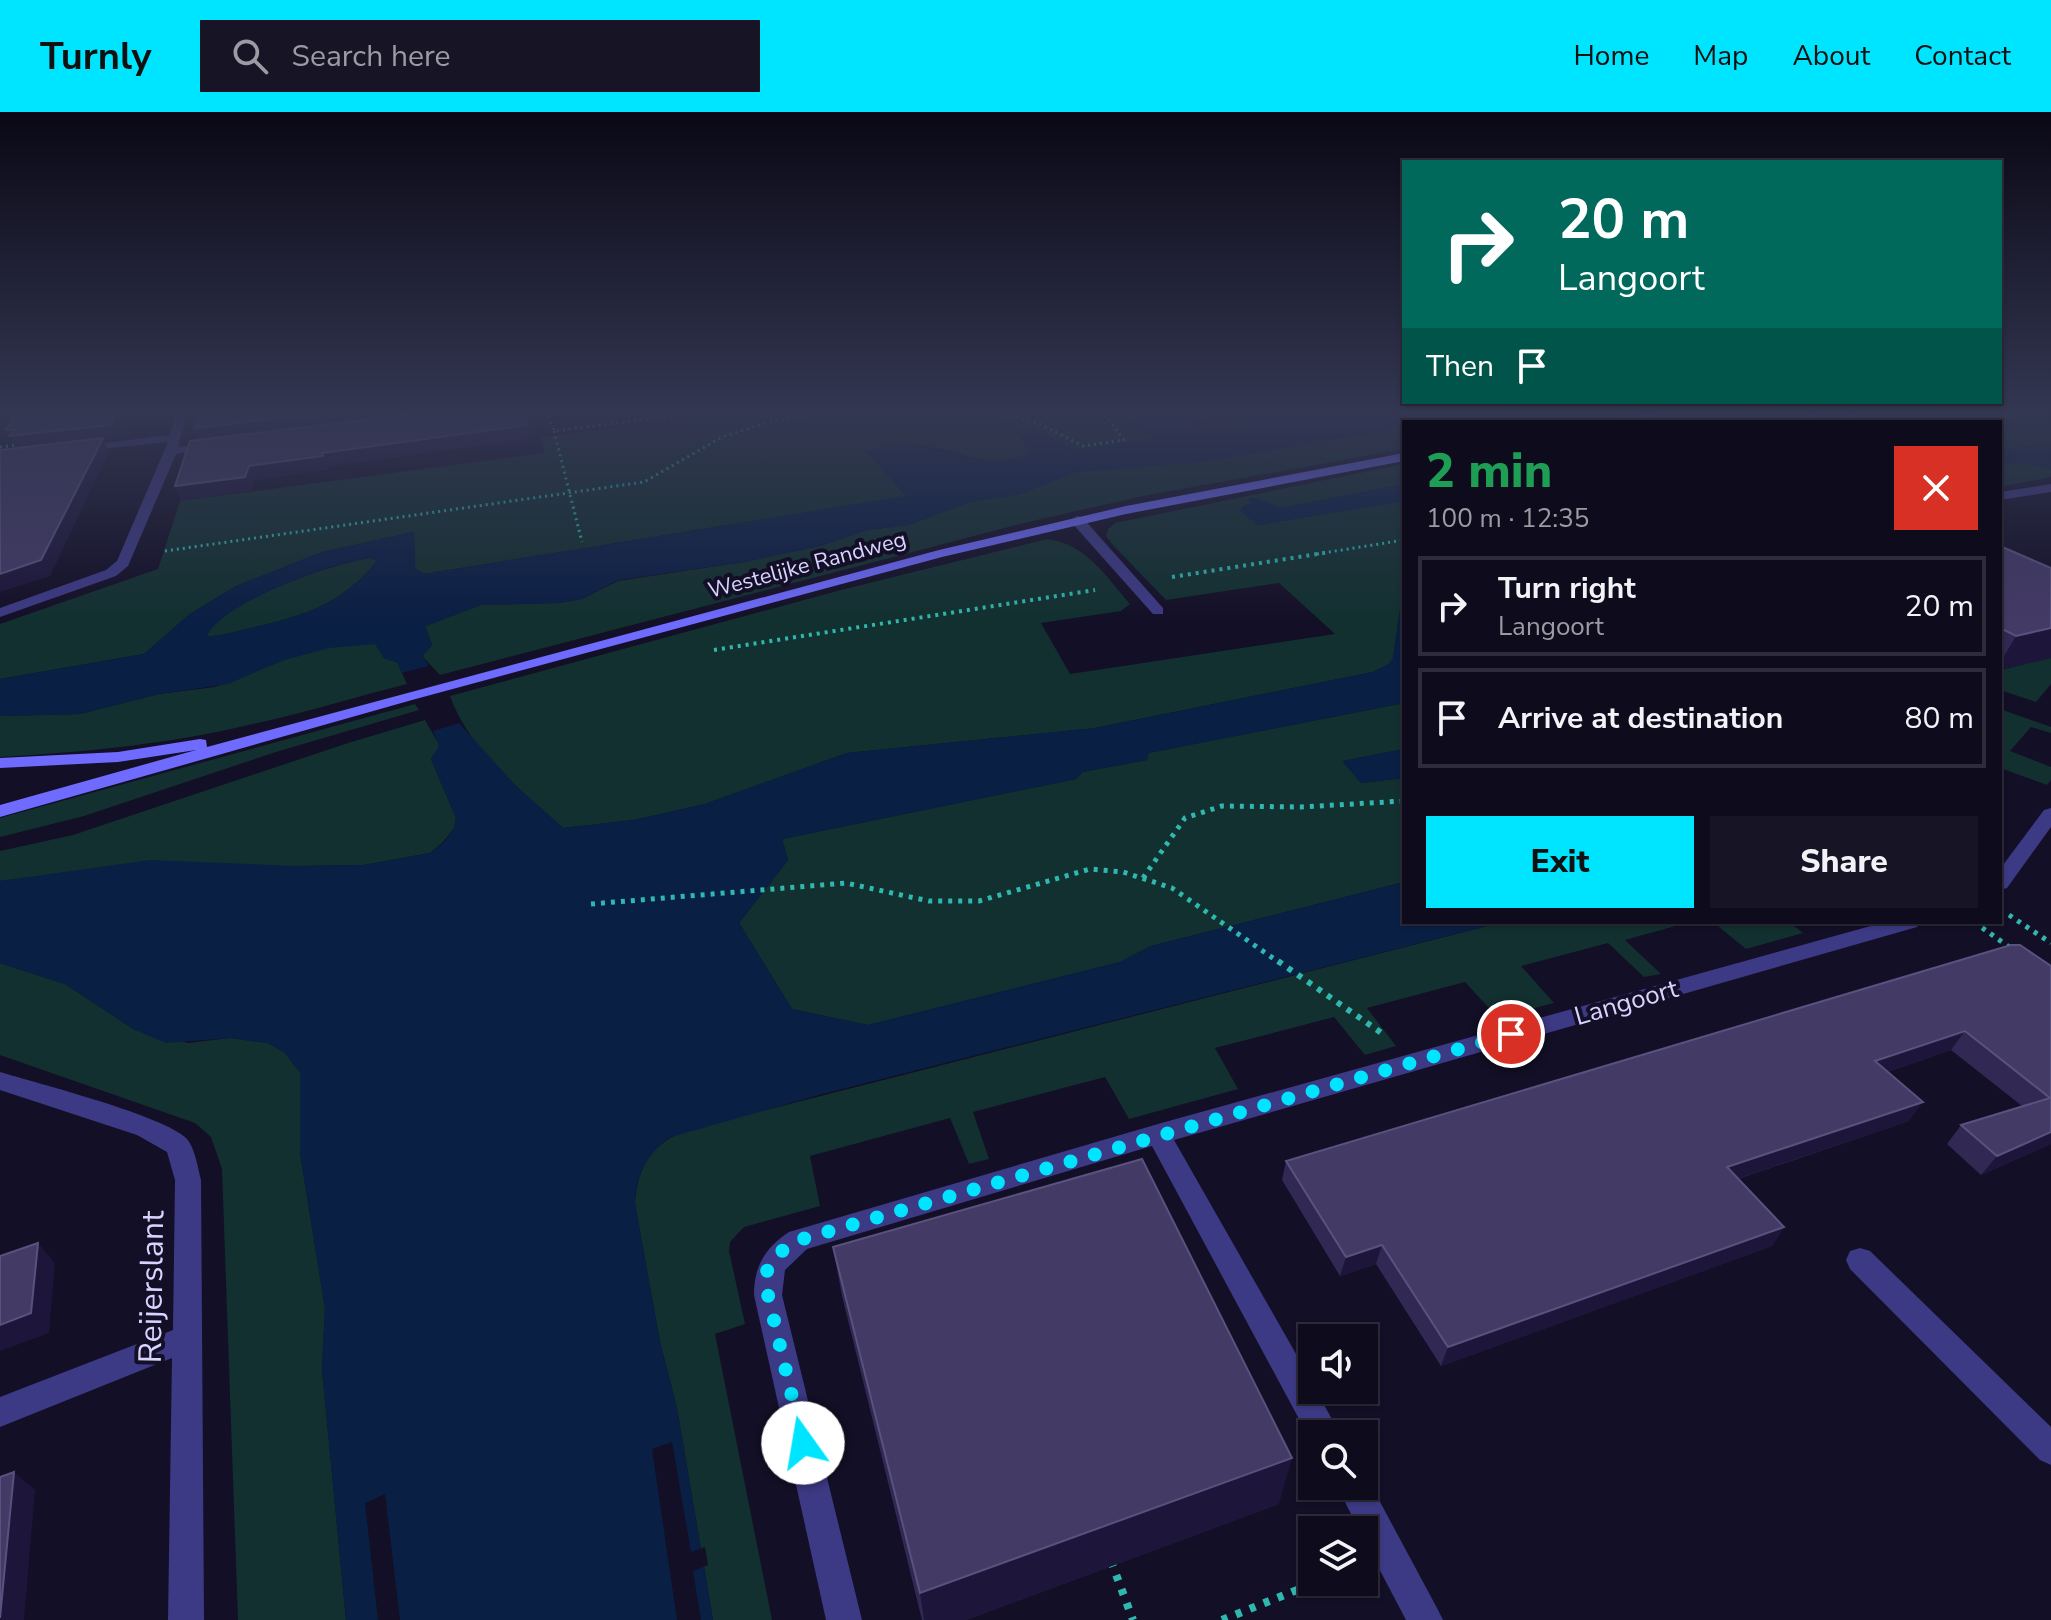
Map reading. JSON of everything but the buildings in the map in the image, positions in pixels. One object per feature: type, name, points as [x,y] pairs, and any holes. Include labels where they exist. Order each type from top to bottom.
[{"type":"street","points":[[0,613],[111,573],[123,563],[157,481]]},
{"type":"street","name":"Westelijke Randweg","points":[[0,811],[89,788],[275,732],[839,579],[1077,520],[1277,481]]},
{"type":"street","points":[[2002,496],[2051,488]]},
{"type":"street","points":[[1077,520],[1158,611]]},
{"type":"street","name":"Westelijke Randweg","points":[[0,763],[118,757],[275,732]]},
{"type":"street","points":[[2002,880],[2051,814]]},
{"type":"street","name":"Langoort","points":[[844,1620],[768,1295],[767,1271],[782,1251],[816,1233],[1903,924]]},
{"type":"street","name":"Reijerslant","points":[[0,1081],[146,1128],[178,1146],[188,1180],[186,1620]]},
{"type":"street","points":[[1158,1134],[1316,1420]]},
{"type":"street","points":[[1860,1260],[2051,1449]]},
{"type":"street","points":[[0,1412],[186,1339]]},
{"type":"street","points":[[1361,1500],[1425,1620]]},
{"type":"path","points":[[569,481],[582,542]]},
{"type":"path","points":[[157,552],[637,481]]},
{"type":"path","points":[[699,652],[1402,540]]},
{"type":"path","points":[[1143,878],[1185,818],[1222,806],[1301,807],[1402,801]]},
{"type":"path","points":[[591,904],[846,883],[929,901],[979,901],[1090,869],[1123,872],[1172,888],[1419,1060]]},
{"type":"path","points":[[2002,910],[2051,943]]},
{"type":"path","points":[[1977,924],[2025,958]]},
{"type":"path","points":[[1105,1546],[1133,1620]]},
{"type":"path","points":[[1222,1620],[1298,1590]]},
{"type":"green space","points":[[329,481],[894,481],[907,496],[424,574],[415,568],[414,532],[322,552],[236,586],[190,614],[144,654],[0,679],[0,624],[158,569],[180,501]]},
{"type":"green space","points":[[1052,481],[1224,481],[1028,522],[440,675],[422,656],[432,645],[425,626],[481,605],[559,603],[582,599],[618,581],[744,562],[820,546],[867,530],[909,525],[969,502],[1021,494]]},
{"type":"green space","points":[[1319,481],[1402,481],[1402,484],[1281,508],[1255,498],[1248,499],[1251,503],[1242,507],[1257,525],[1402,501],[1402,596],[1393,658],[1389,664],[1373,672],[1095,728],[847,753],[705,804],[634,820],[563,828],[483,751],[459,716],[450,696],[841,590],[1047,539],[1061,542],[1084,554],[1130,604],[1121,611],[1041,623],[1070,674],[1335,634],[1279,583],[1166,600],[1106,536],[1115,523]]},
{"type":"green space","points":[[2002,481],[2029,481],[2002,487]]},
{"type":"green space","points":[[371,558],[377,561],[364,576],[320,606],[269,624],[207,636],[216,623],[232,610],[254,598],[332,567]]},
{"type":"green space","points":[[375,643],[384,658],[397,662],[407,684],[292,715],[190,737],[96,750],[0,757],[0,716],[80,714],[159,694],[215,687],[284,660],[329,647]]},
{"type":"green space","points":[[2051,658],[2051,684],[2036,702],[2002,691],[2002,670]]},
{"type":"green space","points":[[1402,703],[1402,749],[1343,761],[1361,783],[1402,778],[1402,883],[1151,946],[1120,962],[868,1025],[792,1009],[739,923],[788,860],[782,839],[1076,779],[1082,772],[1147,760],[1148,753]]},
{"type":"green space","points":[[415,704],[419,710],[276,752],[84,816],[0,837],[0,818]]},
{"type":"green space","points":[[2002,710],[2051,727],[2051,733],[2031,727],[2010,751],[2051,767],[2051,780],[2047,785],[2002,769]]},
{"type":"green space","points":[[425,720],[440,746],[431,759],[456,818],[454,828],[430,853],[364,865],[97,869],[0,881],[0,851],[73,835]]},
{"type":"green space","points":[[1495,924],[1683,924],[1625,940],[1661,974],[1644,977],[1608,943],[1521,966],[1554,1003],[1498,1018],[1465,982],[1367,1008],[1396,1046],[1365,1055],[1334,1017],[1215,1048],[1238,1089],[1129,1119],[1105,1077],[973,1112],[989,1159],[969,1164],[950,1118],[810,1156],[820,1206],[744,1227],[730,1242],[729,1251],[745,1324],[715,1334],[772,1620],[713,1620],[677,1408],[660,1342],[635,1204],[642,1169],[654,1151],[684,1131]]},
{"type":"green space","points":[[1715,924],[1792,924],[1803,933],[1746,949]]},
{"type":"green space","points":[[0,963],[65,984],[135,1030],[188,1043],[230,1038],[268,1043],[284,1052],[300,1072],[300,1153],[325,1308],[322,1370],[346,1620],[238,1620],[222,1169],[211,1137],[195,1123],[0,1055]]},
{"type":"water","points":[[893,481],[1053,481],[1021,494],[969,502],[909,525],[867,530],[820,546],[744,562],[618,580],[582,599],[559,603],[481,605],[425,626],[432,645],[422,656],[429,666],[402,673],[397,662],[384,658],[375,644],[329,648],[284,660],[228,684],[159,694],[80,714],[0,716],[0,679],[144,654],[190,614],[236,586],[322,552],[414,532],[415,568],[424,574],[906,496]],"holes":[[[371,558],[377,561],[364,576],[336,598],[304,613],[223,635],[207,636],[216,624],[233,611],[307,575],[354,561]]]},
{"type":"water","points":[[1402,484],[1402,501],[1257,525],[1239,510],[1251,503],[1247,500],[1255,498],[1281,508]]},
{"type":"water","points":[[1402,596],[1402,703],[1149,753],[1147,760],[1082,772],[1076,779],[782,839],[788,860],[739,923],[792,1009],[868,1025],[1120,962],[1151,946],[1402,883],[1402,924],[1495,924],[822,1094],[668,1138],[643,1167],[637,1183],[635,1204],[660,1342],[677,1408],[713,1620],[346,1620],[322,1370],[325,1308],[300,1153],[300,1072],[284,1052],[267,1043],[230,1038],[166,1043],[135,1030],[65,984],[0,963],[0,881],[150,860],[296,866],[364,865],[430,853],[444,842],[454,828],[456,818],[431,759],[439,746],[433,731],[459,723],[517,787],[563,828],[634,820],[705,804],[847,753],[1095,728],[1373,672],[1389,664],[1393,658]]},
{"type":"water","points":[[1402,749],[1402,778],[1361,783],[1342,761]]},
{"type":"pier","points":[[672,1442],[691,1552],[705,1547],[708,1565],[693,1571],[701,1620],[677,1620],[652,1449]]},
{"type":"pier","points":[[385,1494],[400,1620],[378,1620],[365,1503]]},
{"type":"route","points":[[803,1443],[768,1295],[767,1271],[782,1251],[799,1240],[1511,1034]]}]
